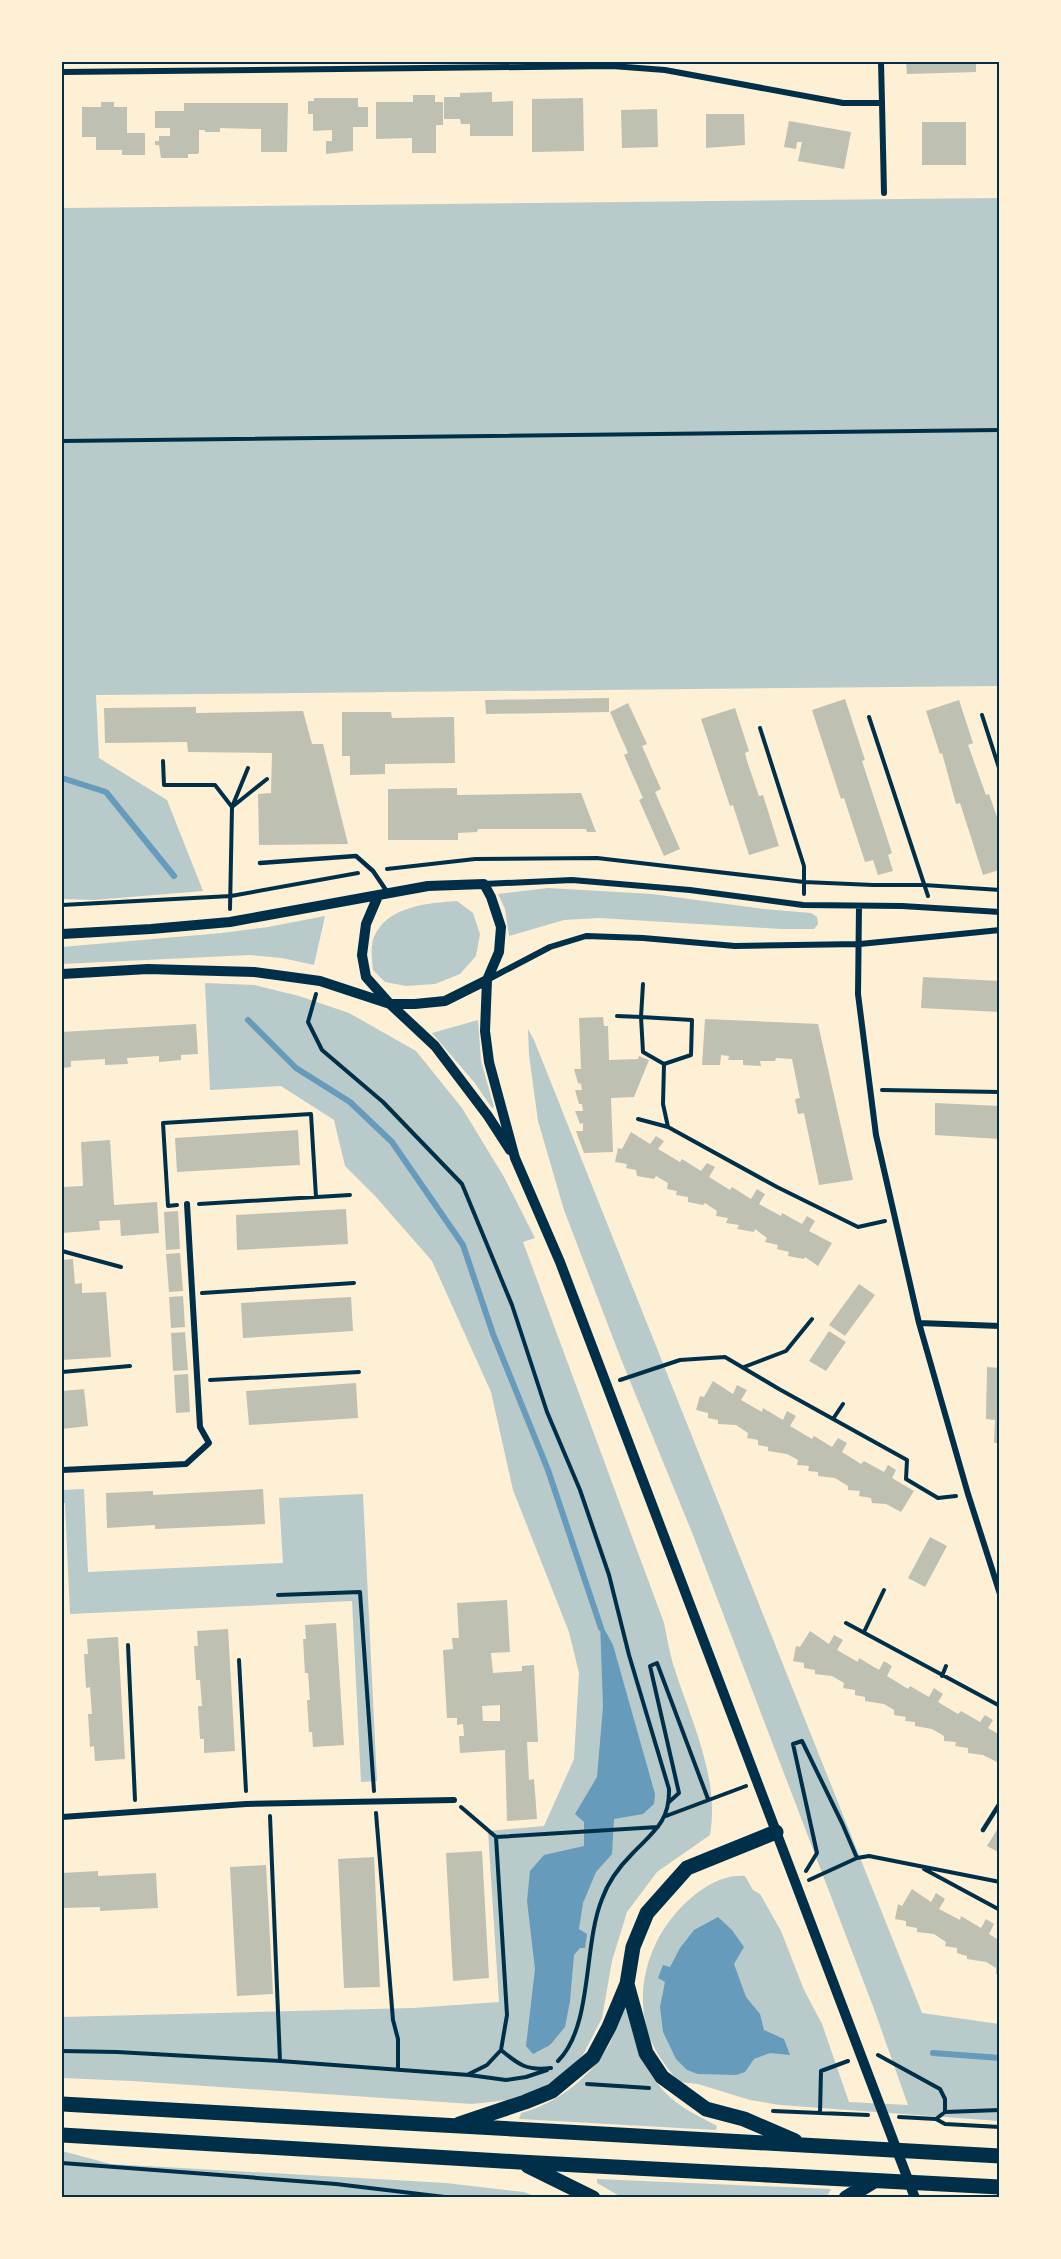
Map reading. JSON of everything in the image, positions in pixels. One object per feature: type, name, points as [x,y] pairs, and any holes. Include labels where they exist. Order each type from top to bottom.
[{"type":"main road","points":[[450,2127],[525,2102],[552,2091],[571,2078],[593,2057],[609,2027],[627,1983],[633,1947],[647,1913],[687,1868],[777,1832]]},
{"type":"main road","points":[[627,1983],[646,2053],[662,2077],[706,2109],[744,2119],[806,2145]]},
{"type":"main road","points":[[62,2104],[999,2156]]},
{"type":"main road","points":[[62,2135],[999,2187]]},
{"type":"main road","points":[[519,2162],[593,2198]]},
{"type":"main road","points":[[846,2198],[874,2181]]},
{"type":"street","points":[[881,62],[884,193]]},
{"type":"street","points":[[62,72],[612,66],[665,70],[843,103],[882,103]]},
{"type":"street","points":[[62,934],[230,922],[428,886],[572,880],[680,889],[803,905],[999,912]]},
{"type":"street","points":[[484,884],[501,927],[499,952],[487,980],[485,1031],[489,1062],[515,1158],[560,1262],[915,2198]]},
{"type":"street","points":[[383,894],[366,924],[362,955],[366,977],[390,1004],[435,1046],[488,1116],[515,1158]]},
{"type":"street","points":[[859,906],[858,994],[876,1135],[919,1323],[999,1594]]},
{"type":"street","points":[[62,974],[148,969],[254,972],[320,981],[390,1004],[415,1005],[445,1001],[550,947],[586,936],[643,938],[735,946],[860,944],[999,930]]},
{"type":"street","points":[[62,1470],[186,1464],[210,1443],[200,1427],[188,1204]]},
{"type":"street","points":[[919,1323],[999,1326]]},
{"type":"street","points":[[62,1817],[269,1803],[454,1800]]},
{"type":"lane","points":[[260,863],[356,856],[373,871],[383,894]]},
{"type":"lane","points":[[983,1830],[999,1803]]},
{"type":"path","points":[[62,441],[999,430]]},
{"type":"path","points":[[982,715],[999,771]]},
{"type":"path","points":[[869,717],[932,908]]},
{"type":"path","points":[[760,728],[804,866],[803,905]]},
{"type":"path","points":[[163,761],[164,785],[215,785],[232,807]]},
{"type":"path","points":[[230,922],[232,807],[248,768]]},
{"type":"path","points":[[232,807],[267,779]]},
{"type":"path","points":[[62,2051],[280,2061],[469,2074],[506,2080],[526,2077],[550,2068],[561,2058],[579,2026],[592,1933],[602,1899],[613,1876],[659,1827],[669,1802],[669,1789],[629,1655],[609,1575],[580,1490],[547,1412],[512,1305],[466,1192],[462,1184],[383,1102],[322,1050],[308,1022],[320,981]]},
{"type":"path","points":[[617,1016],[641,1017],[692,1020],[691,1055],[664,1064],[643,1052],[641,1017],[643,984]]},
{"type":"path","points":[[664,1064],[663,1104],[668,1127]]},
{"type":"path","points":[[870,1090],[999,1092]]},
{"type":"path","points":[[316,1197],[311,1114],[163,1123],[168,1206],[350,1195]]},
{"type":"path","points":[[638,1119],[668,1127],[777,1187],[858,1227],[894,1219]]},
{"type":"path","points":[[62,1253],[121,1267]]},
{"type":"path","points":[[192,1293],[354,1283]]},
{"type":"path","points":[[744,1368],[786,1351],[812,1319]]},
{"type":"path","points":[[606,1384],[680,1360],[725,1357],[907,1460],[906,1479],[938,1498],[968,1494]]},
{"type":"path","points":[[62,1372],[130,1366]]},
{"type":"path","points":[[197,1381],[359,1372]]},
{"type":"path","points":[[833,1419],[843,1404]]},
{"type":"path","points":[[864,1632],[884,1590]]},
{"type":"path","points":[[278,1595],[360,1592],[393,2020],[398,2039],[398,2070]]},
{"type":"path","points":[[846,1623],[999,1706]]},
{"type":"path","points":[[128,1645],[135,1812]]},
{"type":"path","points":[[239,1660],[246,1804]]},
{"type":"path","points":[[669,1802],[679,1793],[650,1666],[657,1663],[708,1799]]},
{"type":"path","points":[[942,1676],[946,1666]]},
{"type":"path","points":[[798,1885],[817,1853],[793,1744],[802,1741],[857,1858]]},
{"type":"path","points":[[665,1816],[757,1781]]},
{"type":"path","points":[[454,1800],[496,1837],[659,1827]]},
{"type":"path","points":[[269,1803],[280,2061]]},
{"type":"path","points":[[469,2074],[487,2065],[501,2050],[507,2015],[496,1837]]},
{"type":"path","points":[[798,1885],[857,1858],[869,1856],[999,1882]]},
{"type":"path","points":[[921,1867],[999,1910]]},
{"type":"path","points":[[501,2050],[519,2064],[531,2069],[550,2068],[571,2078]]},
{"type":"path","points":[[820,2113],[821,2071],[873,2052],[940,2089],[945,2099],[945,2112]]},
{"type":"path","points":[[765,2109],[878,2116]]},
{"type":"path","points":[[936,2119],[945,2112],[999,2110]]},
{"type":"path","points":[[889,2116],[936,2119],[945,2124],[999,2127]]},
{"type":"path","points":[[62,2163],[336,2184],[453,2198]]},
{"type":"shaded area","points":[[999,198],[999,686],[96,695],[99,758],[167,800],[203,891],[94,900],[62,899],[62,208]]},
{"type":"shaded area","points":[[548,888],[652,894],[811,913],[817,917],[818,924],[814,929],[781,929],[599,918],[564,920],[509,936],[505,909],[498,894]]},
{"type":"shaded area","points":[[457,901],[473,913],[480,934],[476,956],[460,974],[435,984],[406,986],[385,982],[373,970],[374,937],[388,919],[421,905]]},
{"type":"shaded area","points":[[325,916],[314,965],[282,958],[250,955],[62,964],[62,947],[222,933]]},
{"type":"shaded area","points":[[205,983],[254,985],[299,996],[349,1013],[416,1051],[462,1108],[504,1177],[535,1238],[523,1242],[664,1623],[673,1664],[702,1748],[711,1791],[710,1835],[657,1872],[627,1912],[612,1961],[602,2018],[584,2053],[570,2070],[540,2089],[507,2100],[472,2104],[62,2078],[62,2017],[413,2008],[499,2002],[488,1831],[544,1826],[574,1759],[579,1673],[569,1632],[513,1490],[491,1392],[432,1261],[376,1197],[345,1166],[334,1120],[281,1086],[210,1090]]},
{"type":"shaded area","points":[[478,1020],[481,1061],[494,1107],[492,1108],[474,1082],[432,1033]]},
{"type":"shaded area","points":[[528,1029],[922,2013],[999,2024],[999,2121],[780,2105],[750,2100],[698,2084],[679,2082],[652,2043],[644,2017],[643,1998],[649,1961],[656,1943],[677,1911],[691,1898],[709,1885],[723,1879],[745,1876],[753,1890],[760,1894],[781,1931],[804,1990],[822,2024],[849,2102],[908,2105],[874,2009],[693,1535],[621,1359],[564,1210],[538,1121],[529,1055]]},
{"type":"shaded area","points":[[84,1489],[88,1572],[283,1563],[279,1498],[363,1494],[377,1781],[361,1782],[352,1601],[70,1614],[65,1503],[62,1503],[62,1490]]},
{"type":"shaded area","points":[[627,2004],[633,2033],[650,2073],[669,2096],[684,2108],[717,2126],[716,2130],[519,2119],[521,2113],[548,2103],[585,2076],[611,2041],[623,2005]]},
{"type":"shaded area","points":[[62,2151],[111,2164],[446,2183],[524,2192],[537,2197],[62,2198]]},
{"type":"shaded area","points":[[597,2179],[831,2189],[826,2198],[623,2198],[597,2183]]},
{"type":"water","points":[[600,1621],[613,1645],[655,1794],[654,1804],[643,1814],[614,1819],[612,1854],[596,1872],[583,1903],[579,1929],[587,1934],[585,1948],[580,1948],[574,1955],[565,2027],[550,2045],[533,2054],[526,2046],[535,1969],[527,1901],[530,1871],[544,1855],[584,1846],[584,1822],[575,1814],[597,1777],[603,1707]]},
{"type":"water","points":[[718,1917],[732,1930],[744,1947],[734,1964],[746,1997],[760,2014],[764,2030],[784,2039],[790,2055],[770,2053],[754,2059],[745,2072],[736,2075],[698,2074],[687,2070],[676,2059],[663,2032],[660,2007],[665,1982],[658,1978],[663,1965],[670,1967],[680,1948],[694,1930]]},
{"type":"building","points":[[906,62],[976,62],[976,72],[907,74]]},
{"type":"building","points":[[492,92],[492,102],[513,101],[513,136],[470,136],[470,124],[461,124],[460,119],[444,119],[444,97],[460,97],[460,93]]},
{"type":"building","points":[[413,95],[435,95],[435,102],[443,102],[443,125],[436,125],[436,153],[412,153],[412,138],[376,139],[376,102],[413,102]]},
{"type":"building","points":[[314,98],[358,98],[358,107],[368,107],[368,127],[353,127],[353,151],[326,154],[326,141],[332,141],[332,130],[313,131],[313,114],[308,114],[308,101],[314,101]]},
{"type":"building","points":[[583,98],[584,151],[532,152],[532,99]]},
{"type":"building","points":[[101,102],[114,102],[114,107],[127,107],[127,133],[145,133],[145,155],[122,155],[122,150],[96,150],[96,137],[82,137],[82,107],[101,107]]},
{"type":"building","points":[[184,103],[288,103],[287,152],[261,152],[261,129],[220,128],[220,132],[199,130],[199,153],[188,154],[188,158],[161,158],[159,145],[155,145],[155,141],[159,141],[159,136],[170,136],[170,128],[155,128],[155,111],[184,111]]},
{"type":"building","points":[[657,109],[658,147],[622,148],[621,110]]},
{"type":"building","points":[[706,114],[744,114],[745,145],[706,148]]},
{"type":"building","points":[[789,121],[851,132],[844,169],[798,161],[802,142],[797,142],[796,149],[784,147]]},
{"type":"building","points":[[922,122],[966,122],[966,165],[922,165]]},
{"type":"building","points":[[609,698],[609,712],[486,714],[485,700]]},
{"type":"building","points":[[845,699],[865,760],[862,761],[892,853],[888,855],[893,871],[878,875],[873,860],[865,862],[844,798],[841,799],[812,710]]},
{"type":"building","points":[[959,700],[973,743],[968,745],[1000,826],[1000,860],[997,861],[999,870],[983,875],[960,803],[956,804],[942,753],[940,754],[926,711]]},
{"type":"building","points":[[628,703],[647,744],[642,746],[661,789],[655,792],[680,849],[664,856],[639,800],[643,798],[624,755],[628,753],[610,712]]},
{"type":"building","points":[[196,707],[196,713],[303,711],[312,744],[323,744],[348,844],[259,845],[258,794],[271,793],[272,753],[188,752],[187,742],[105,743],[104,708]]},
{"type":"building","points":[[735,708],[749,751],[745,753],[747,761],[759,796],[763,795],[779,846],[749,855],[701,719]]},
{"type":"building","points":[[342,712],[391,712],[392,718],[454,717],[455,763],[385,764],[385,774],[350,775],[350,756],[342,756]]},
{"type":"building","points":[[457,788],[457,795],[581,793],[596,832],[587,832],[586,829],[478,829],[477,832],[458,833],[458,840],[388,840],[388,789]]},
{"type":"building","points":[[923,977],[1000,981],[1000,1012],[921,1008]]},
{"type":"building","points":[[603,1017],[604,1026],[608,1026],[609,1060],[638,1059],[639,1056],[649,1060],[634,1097],[611,1098],[613,1152],[584,1153],[576,1131],[583,1131],[583,1123],[580,1124],[575,1111],[583,1111],[575,1090],[582,1090],[581,1084],[578,1083],[574,1069],[581,1069],[579,1018]]},
{"type":"building","points":[[705,1019],[818,1024],[853,1180],[819,1185],[804,1113],[798,1114],[795,1099],[800,1098],[792,1059],[776,1058],[775,1061],[760,1061],[761,1066],[743,1065],[743,1060],[728,1060],[729,1056],[721,1055],[720,1065],[702,1065]]},
{"type":"building","points":[[196,1024],[198,1054],[181,1055],[181,1060],[159,1062],[159,1056],[127,1058],[128,1064],[105,1065],[105,1059],[71,1061],[71,1067],[62,1068],[62,1032]]},
{"type":"building","points":[[935,1103],[1000,1106],[1000,1139],[935,1135]]},
{"type":"building","points":[[298,1130],[300,1165],[177,1172],[175,1138]]},
{"type":"building","points":[[631,1132],[650,1144],[656,1136],[664,1141],[658,1149],[680,1162],[682,1159],[701,1171],[707,1163],[715,1167],[709,1177],[730,1190],[732,1187],[751,1199],[757,1189],[765,1194],[759,1204],[781,1216],[782,1213],[802,1224],[807,1216],[815,1221],[809,1231],[832,1243],[818,1266],[805,1257],[804,1259],[788,1256],[789,1252],[777,1249],[778,1245],[765,1242],[767,1238],[755,1229],[754,1232],[737,1229],[739,1225],[726,1223],[728,1218],[716,1216],[717,1211],[705,1203],[703,1205],[688,1202],[688,1197],[676,1195],[677,1191],[667,1189],[668,1183],[656,1176],[654,1179],[637,1176],[636,1170],[626,1168],[627,1164],[615,1162],[618,1148],[622,1149]]},
{"type":"building","points":[[110,1140],[114,1205],[157,1202],[159,1233],[121,1236],[120,1220],[99,1221],[100,1230],[62,1233],[62,1187],[83,1186],[81,1142]]},
{"type":"building","points":[[346,1209],[348,1244],[237,1250],[236,1215]]},
{"type":"building","points":[[178,1211],[180,1249],[166,1250],[164,1212]]},
{"type":"building","points":[[180,1253],[183,1291],[169,1292],[166,1254]]},
{"type":"building","points":[[73,1259],[75,1284],[82,1283],[82,1293],[106,1292],[111,1357],[62,1360],[62,1260]]},
{"type":"building","points":[[859,1284],[875,1295],[845,1336],[829,1325]]},
{"type":"building","points":[[183,1296],[185,1327],[171,1328],[169,1297]]},
{"type":"building","points":[[351,1297],[353,1331],[243,1338],[241,1303]]},
{"type":"building","points":[[829,1331],[846,1342],[826,1371],[809,1361]]},
{"type":"building","points":[[185,1332],[188,1370],[173,1371],[171,1333]]},
{"type":"building","points":[[987,1367],[1000,1368],[1000,1443],[994,1443],[995,1420],[986,1419]]},
{"type":"building","points":[[188,1374],[190,1412],[176,1413],[174,1375]]},
{"type":"building","points":[[713,1381],[733,1394],[737,1385],[747,1390],[741,1400],[762,1412],[763,1408],[783,1420],[787,1411],[796,1416],[790,1426],[812,1439],[814,1436],[832,1447],[838,1438],[847,1443],[842,1452],[861,1464],[864,1461],[884,1472],[888,1465],[896,1470],[892,1478],[914,1491],[901,1512],[886,1504],[872,1503],[871,1498],[859,1496],[860,1491],[848,1490],[848,1486],[835,1478],[818,1476],[818,1472],[808,1471],[809,1466],[797,1465],[798,1460],[787,1454],[768,1451],[768,1447],[758,1445],[758,1440],[747,1438],[748,1433],[736,1425],[718,1424],[718,1420],[708,1418],[708,1413],[696,1410],[700,1396],[704,1397]]},
{"type":"building","points":[[356,1383],[358,1418],[249,1425],[246,1391]]},
{"type":"building","points":[[84,1389],[88,1426],[62,1429],[62,1391]]},
{"type":"building","points":[[263,1489],[265,1524],[155,1529],[155,1525],[107,1528],[106,1493],[153,1491],[153,1495]]},
{"type":"building","points":[[930,1537],[947,1546],[925,1587],[908,1578]]},
{"type":"building","points":[[507,1600],[510,1652],[491,1653],[493,1673],[522,1671],[522,1666],[534,1665],[538,1742],[527,1742],[529,1780],[534,1779],[537,1819],[507,1821],[505,1750],[460,1753],[459,1736],[464,1736],[463,1724],[457,1725],[457,1718],[447,1718],[443,1650],[453,1649],[452,1638],[459,1638],[457,1603]],"holes":[[[500,1705],[500,1721],[483,1721],[482,1706]]]},
{"type":"building","points":[[336,1623],[344,1745],[313,1747],[312,1732],[309,1732],[308,1673],[305,1673],[303,1639],[306,1639],[305,1625]]},
{"type":"building","points":[[228,1629],[235,1751],[204,1753],[204,1739],[200,1739],[198,1706],[202,1706],[200,1680],[196,1680],[194,1646],[198,1646],[197,1631]]},
{"type":"building","points":[[810,1631],[829,1644],[834,1635],[843,1640],[837,1650],[858,1662],[859,1658],[879,1670],[884,1661],[892,1666],[887,1676],[908,1689],[910,1686],[929,1697],[934,1688],[943,1694],[938,1702],[958,1714],[961,1711],[980,1722],[985,1715],[993,1720],[988,1728],[1000,1735],[1000,1759],[997,1762],[983,1755],[968,1753],[968,1748],[955,1746],[956,1742],[944,1741],[944,1736],[932,1729],[915,1726],[915,1722],[905,1721],[906,1717],[894,1715],[894,1710],[884,1704],[865,1701],[865,1697],[855,1695],[855,1690],[843,1688],[844,1683],[832,1676],[815,1674],[815,1670],[804,1668],[804,1663],[793,1661],[796,1646],[800,1647]]},
{"type":"building","points":[[118,1637],[125,1759],[95,1761],[94,1746],[90,1747],[88,1714],[92,1714],[90,1687],[86,1688],[84,1654],[88,1654],[87,1639]]},
{"type":"building","points":[[1000,1825],[1000,1853],[987,1846]]},
{"type":"building","points":[[482,1851],[489,1978],[453,1981],[446,1853]]},
{"type":"building","points":[[374,1857],[380,1987],[344,1988],[338,1859]]},
{"type":"building","points":[[266,1865],[273,1994],[237,1996],[230,1867]]},
{"type":"building","points":[[98,1871],[98,1876],[156,1873],[158,1908],[100,1911],[100,1907],[62,1908],[62,1873]]},
{"type":"building","points":[[912,1889],[931,1902],[936,1893],[945,1899],[939,1909],[960,1920],[961,1916],[981,1928],[986,1919],[994,1924],[989,1934],[1000,1941],[1000,1974],[996,1974],[996,1968],[986,1962],[967,1959],[967,1956],[957,1953],[957,1948],[945,1946],[946,1942],[934,1934],[917,1932],[917,1928],[906,1926],[906,1921],[895,1919],[898,1904],[902,1906]]},
{"type":"waterway","points":[[62,778],[106,792],[174,876]]},
{"type":"waterway","points":[[248,1020],[296,1068],[350,1102],[392,1142],[463,1245],[493,1334],[548,1470],[601,1628]]},
{"type":"waterway","points":[[933,2053],[1000,2058]]}]
